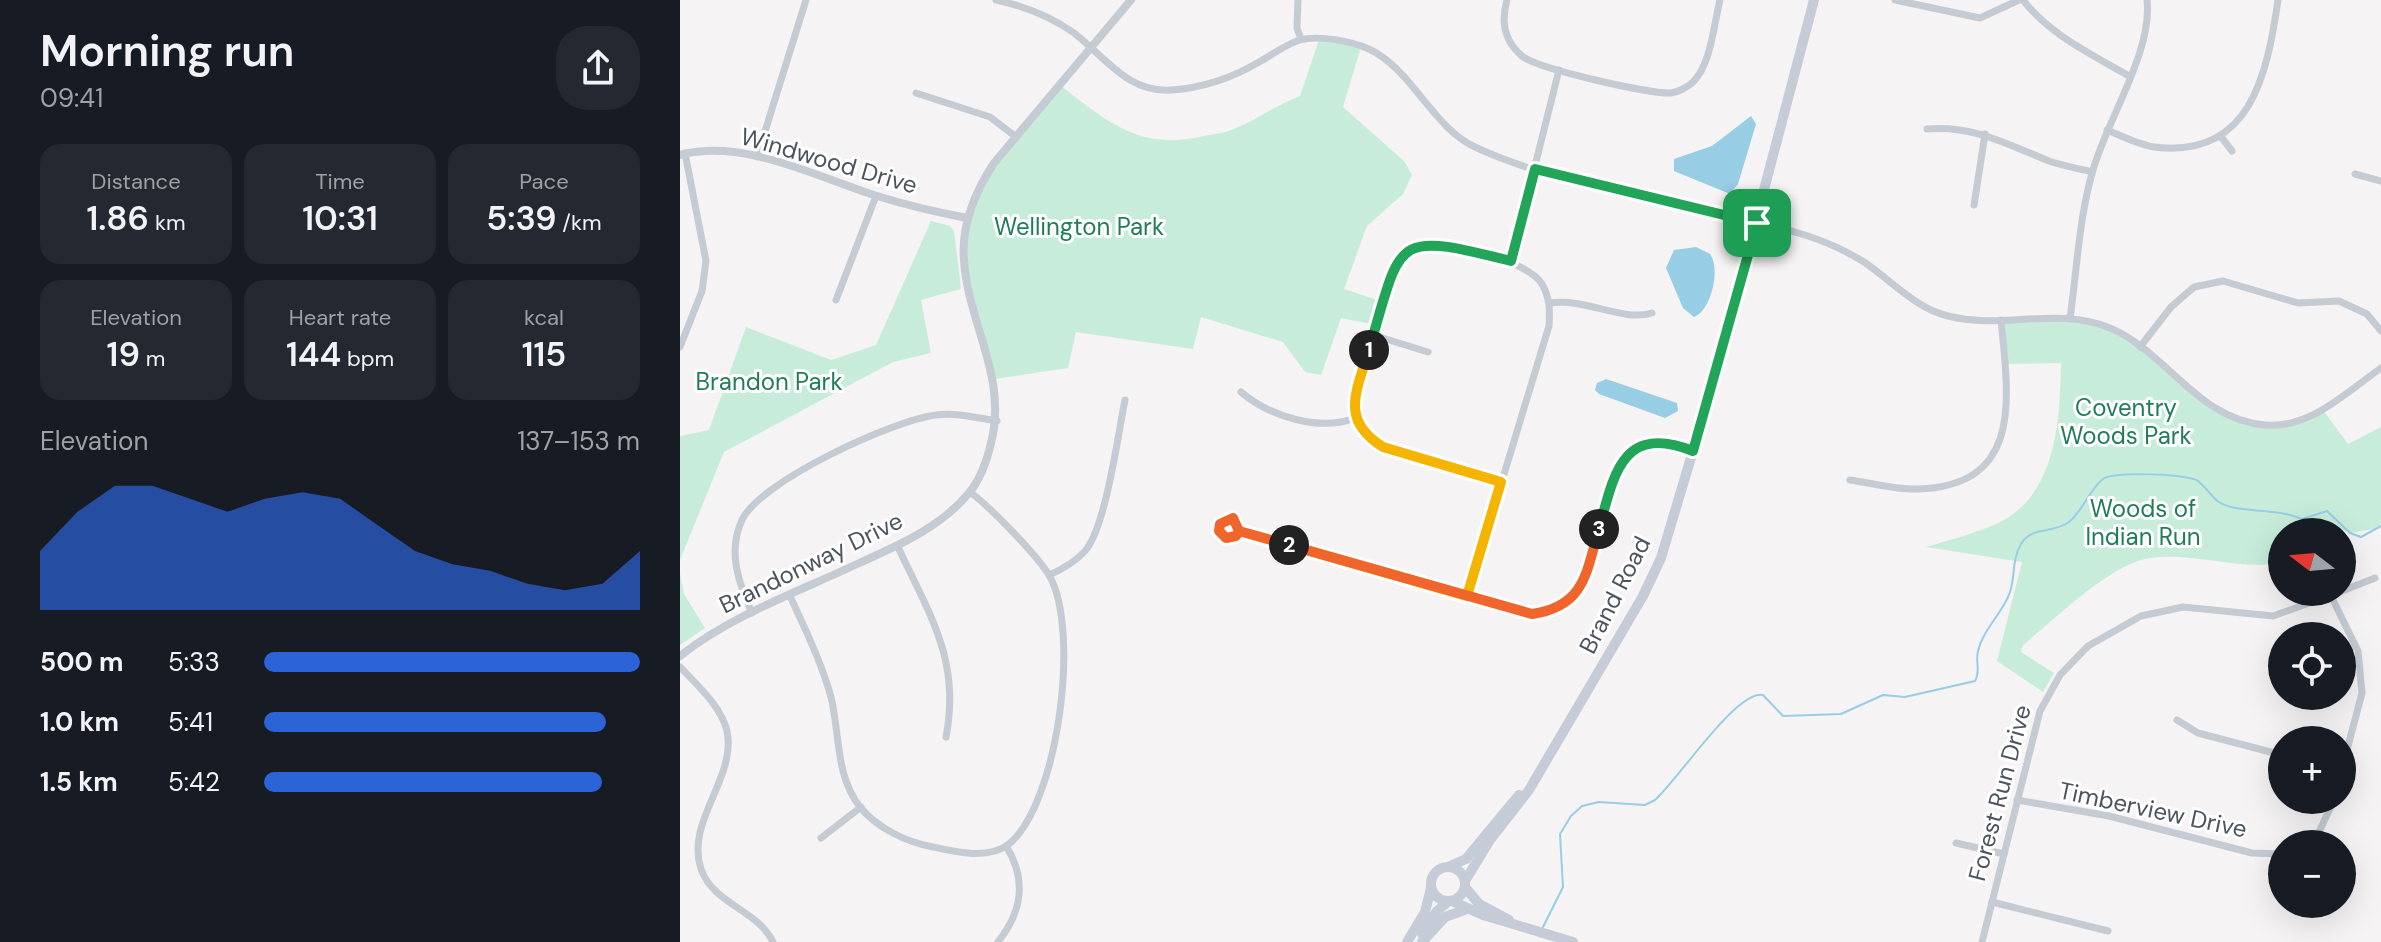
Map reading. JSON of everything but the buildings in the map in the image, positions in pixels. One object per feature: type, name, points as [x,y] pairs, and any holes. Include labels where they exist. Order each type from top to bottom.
[{"type":"main road","name":"Brand Road","points":[[1465,884],[1535,779],[1656,571],[1757,223],[1814,0]]},
{"type":"main road","name":"Brand Road","points":[[1448,867],[1466,859],[1501,814],[1535,779]]},
{"type":"main road","points":[[1407,942],[1425,912],[1438,871],[1448,867],[1461,873],[1479,904],[1501,913],[1510,921]]},
{"type":"main road","points":[[1416,942],[1437,911],[1460,896],[1465,884]]},
{"type":"main road","points":[[1431,886],[1439,899],[1573,942]]},
{"type":"main road","points":[[1422,942],[1445,917],[1467,909]]},
{"type":"street","points":[[757,157],[806,0]]},
{"type":"street","points":[[996,0],[1041,14],[1093,49],[1122,76],[1143,88],[1167,91],[1218,81],[1301,39],[1337,40],[1370,50],[1397,71],[1436,116],[1472,146],[1535,169],[1810,236],[1863,262],[1932,312],[1967,321],[2070,318],[2110,328],[2140,347],[2205,403],[2239,419],[2263,425],[2285,425],[2305,419],[2381,368]]},
{"type":"street","name":"Brandonway Drive","points":[[680,656],[705,636],[898,547],[940,520],[970,492],[988,458],[997,421],[995,379],[964,259],[967,218],[981,183],[1131,0]]},
{"type":"street","points":[[1298,0],[1297,28],[1301,39]]},
{"type":"street","points":[[1507,0],[1503,23],[1508,40],[1528,61],[1653,93],[1676,93],[1694,81],[1704,61],[1720,0]]},
{"type":"street","points":[[1895,0],[1980,18],[2021,0],[2038,19],[2129,76]]},
{"type":"street","points":[[2070,318],[2092,172],[2143,47],[2147,0]]},
{"type":"street","points":[[2107,130],[2153,147],[2199,145],[2222,138],[2244,112],[2260,80],[2278,0]]},
{"type":"street","points":[[1511,261],[1559,70]]},
{"type":"street","points":[[916,93],[990,117],[1016,137]]},
{"type":"street","points":[[1927,129],[1950,127],[1985,134],[2050,161],[2092,172]]},
{"type":"street","points":[[1974,205],[1985,134]]},
{"type":"street","points":[[2222,138],[2232,151]]},
{"type":"street","name":"Windwood Drive","points":[[683,154],[724,151],[757,157],[876,196],[967,218]]},
{"type":"street","points":[[680,347],[702,291],[706,261],[683,154]]},
{"type":"street","points":[[2355,174],[2381,181]]},
{"type":"street","points":[[836,300],[876,196]]},
{"type":"street","points":[[1467,596],[1549,326],[1550,303],[1541,282],[1511,261],[1441,244],[1420,244],[1403,254],[1392,272],[1356,395],[1355,418],[1365,436],[1383,447],[1501,482]]},
{"type":"street","points":[[2140,347],[2171,307],[2194,287],[2223,281],[2298,303],[2339,301],[2367,314],[2381,331]]},
{"type":"street","points":[[1550,303],[1587,303],[1642,316],[1652,313]]},
{"type":"street","points":[[1850,480],[1917,489],[1957,483],[1986,463],[2006,427],[2008,396],[2001,320]]},
{"type":"street","points":[[1373,335],[1428,352]]},
{"type":"street","points":[[1241,392],[1257,406],[1307,422],[1342,423],[1355,418]]},
{"type":"street","points":[[1049,575],[1066,567],[1087,549],[1099,523],[1125,400]]},
{"type":"street","points":[[752,613],[734,558],[742,519],[765,493],[897,423],[940,414],[997,421]]},
{"type":"street","points":[[1239,531],[1532,614],[1565,604],[1584,582],[1620,463],[1631,451],[1656,442],[1672,443],[1693,451]]},
{"type":"street","points":[[790,596],[821,662],[832,701],[837,749],[861,807],[891,833],[921,845],[980,853],[1006,846],[1029,823],[1039,801],[1064,690],[1066,631],[1049,575],[970,492]]},
{"type":"street","points":[[898,547],[946,649],[953,704],[946,737]]},
{"type":"street","name":"Forest Run Drive","points":[[2356,586],[2375,578]]},
{"type":"street","name":"Forest Run Drive","points":[[1982,942],[2035,728],[2060,675],[2088,646],[2108,631],[2141,616],[2183,607],[2256,617],[2273,616],[2302,606]]},
{"type":"street","points":[[2336,606],[2358,651],[2362,693],[2353,726]]},
{"type":"street","points":[[680,667],[710,699],[727,732],[723,769],[699,836],[701,868],[708,882],[730,904],[768,931],[773,942]]},
{"type":"street","points":[[2177,720],[2198,733],[2268,751]]},
{"type":"street","name":"Timberview Drive","points":[[2017,800],[2109,816],[2252,853],[2268,854]]},
{"type":"street","points":[[821,838],[861,807]]},
{"type":"street","points":[[1956,843],[2004,854]]},
{"type":"street","points":[[998,942],[1014,916],[1020,895],[1021,878],[1006,846]]},
{"type":"street","points":[[1992,902],[2108,931]]},
{"type":"green space","name":"Wellington Park","points":[[1319,40],[1361,47],[1343,107],[1404,161],[1412,175],[1403,194],[1367,226],[1344,289],[1383,302],[1376,325],[1341,318],[1321,375],[1305,372],[1283,342],[1201,317],[1193,349],[1076,332],[1068,368],[995,379],[969,288],[964,233],[970,209],[994,165],[1061,86],[1110,122],[1143,137],[1181,140],[1216,134],[1234,129],[1300,96]]},
{"type":"green space","name":"Brandon Park","points":[[931,221],[950,226],[954,231],[961,289],[921,300],[931,353],[893,362],[724,452],[680,560],[680,436],[709,430],[746,327],[831,360],[876,345]]},
{"type":"green space","name":"Coventry Woods Park","points":[[2070,318],[2112,329],[2219,408],[2265,426],[2288,424],[2323,410],[2348,444],[2381,427],[2379,528],[2356,532],[2356,518],[2268,518],[2268,565],[2178,557],[2145,559],[2130,564],[2097,584],[2023,645],[2021,652],[2054,673],[2043,692],[1997,661],[2022,562],[1926,547],[1996,524],[2016,512],[2032,495],[2051,454],[2059,408],[2061,363],[2005,364],[2001,320]]},
{"type":"green space","points":[[680,574],[684,594],[705,628],[680,645]]},
{"type":"water","points":[[1751,116],[1756,124],[1738,184],[1730,194],[1674,171],[1674,159],[1712,146]]},
{"type":"water","points":[[1696,247],[1710,254],[1715,269],[1709,298],[1705,307],[1694,317],[1683,308],[1666,268],[1674,250]]},
{"type":"water","points":[[1606,379],[1677,403],[1678,411],[1665,418],[1599,394],[1595,390],[1597,383]]},
{"type":"waterway","points":[[1542,929],[1563,887],[1560,834],[1571,816],[1582,806],[1599,802],[1645,805],[1655,800],[1723,721],[1752,697],[1763,695],[1783,716],[1841,714],[1883,695],[1905,697],[1975,681],[1981,643],[2010,592],[2021,544],[2036,532],[2069,522],[2103,479],[2135,474],[2180,477],[2198,481],[2218,501],[2228,506],[2302,519],[2327,511],[2350,533],[2361,537],[2381,526]]},
{"type":"route","points":[[1757,223],[1535,169],[1511,261],[1441,244],[1420,244],[1403,254],[1392,272],[1356,395],[1353,407],[1355,418],[1365,436],[1383,447],[1501,482],[1467,596],[1239,531],[1232,538],[1226,538],[1219,531],[1222,521],[1233,518],[1239,525],[1239,531],[1515,610],[1532,614],[1548,612],[1565,604],[1584,582],[1614,474],[1620,463],[1631,451],[1656,442],[1672,443],[1693,451],[1757,223]]},
{"type":"park label","name":"Woods of Indian Run","points":[[2143,523]]}]
